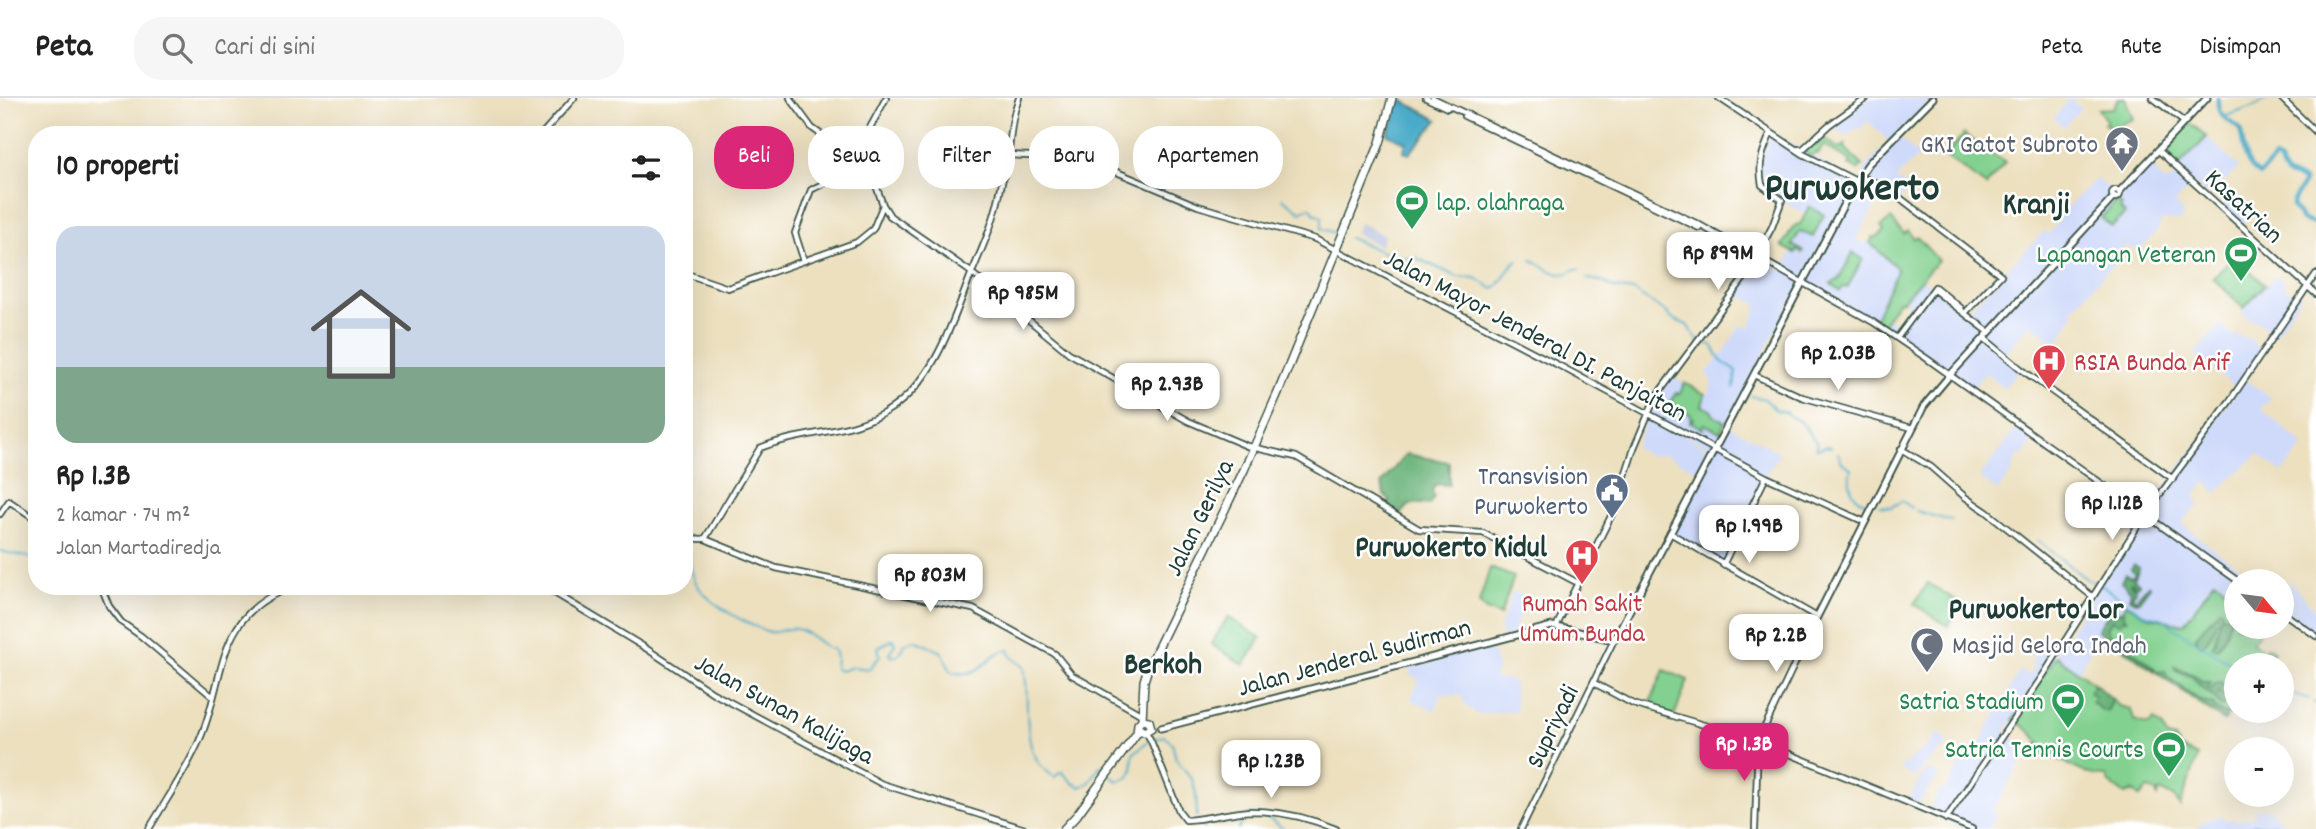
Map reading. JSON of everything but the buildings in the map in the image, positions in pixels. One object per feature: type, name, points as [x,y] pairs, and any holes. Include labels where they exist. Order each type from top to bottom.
[{"type":"highway","name":"Jalan Gerilya","points":[[1146,728],[1147,678],[1153,659],[1255,450],[1339,251],[1383,139],[1394,98]]},
{"type":"highway","points":[[1066,829],[1116,762],[1146,728]]},
{"type":"main road","points":[[1557,625],[1605,639],[1614,639],[1860,174],[1933,98]]},
{"type":"main road","points":[[2119,192],[2207,98]]},
{"type":"main road","points":[[1817,617],[1924,406],[1950,374],[2114,197]]},
{"type":"main road","name":"Jalan Jenderal Sudirman","points":[[1161,728],[1557,625]]},
{"type":"street","points":[[549,126],[574,98]]},
{"type":"street","points":[[790,98],[811,126]]},
{"type":"street","points":[[872,126],[886,98]]},
{"type":"street","points":[[1012,126],[1019,98]]},
{"type":"street","points":[[1426,98],[1544,151],[1704,229],[1898,338],[2224,571]]},
{"type":"street","points":[[1433,98],[1444,105]]},
{"type":"street","points":[[1719,98],[1780,139],[1856,181],[1867,179],[1887,188],[2001,275],[1963,312]]},
{"type":"street","points":[[1802,152],[1829,125],[1867,98]]},
{"type":"street","points":[[2153,98],[2184,122]]},
{"type":"street","points":[[2281,98],[2316,132]]},
{"type":"street","points":[[1557,625],[1614,510],[1658,393],[1748,274],[1782,202],[1779,197],[1765,190],[1760,176],[1761,156],[1771,133]]},
{"type":"street","name":"Kasatrian","points":[[2158,150],[2316,295]]},
{"type":"street","name":"Jalan Mayor Jenderal DI. Panjaitan","points":[[1015,155],[1069,152],[1198,206],[1310,237],[1766,477],[1865,522]]},
{"type":"street","points":[[1860,174],[1864,173],[1867,179]]},
{"type":"street","points":[[804,261],[795,233],[813,189]]},
{"type":"street","points":[[877,189],[887,213],[972,273],[1069,353],[1188,421],[1255,450],[1296,457],[1419,528],[1483,533],[1578,583]]},
{"type":"street","points":[[704,539],[760,448],[860,424],[892,408],[919,380],[943,347],[995,213],[1000,189]]},
{"type":"street","points":[[2114,197],[2119,197],[2119,192]]},
{"type":"street","points":[[693,276],[728,288],[804,261],[865,237],[873,229],[883,205]]},
{"type":"street","points":[[879,214],[887,213]]},
{"type":"street","points":[[1946,818],[2043,676],[2144,516],[2229,402],[2316,274]]},
{"type":"street","points":[[1898,338],[1935,289],[1989,332]]},
{"type":"street","points":[[1984,338],[2021,369],[2172,480]]},
{"type":"street","points":[[1754,375],[1802,397],[1912,428]]},
{"type":"street","points":[[1901,449],[1931,467],[1965,497],[2093,597]]},
{"type":"street","points":[[1723,565],[1766,477]]},
{"type":"street","points":[[0,514],[9,501],[28,514]]},
{"type":"street","points":[[1670,533],[1817,617],[1758,741],[1755,829]]},
{"type":"street","points":[[693,538],[704,539],[776,568],[973,608],[1055,654],[1072,676],[1146,728],[1179,811],[1186,820],[1242,812],[1275,813],[1308,819],[1336,829]]},
{"type":"street","points":[[105,595],[121,622],[213,697]]},
{"type":"street","points":[[149,829],[198,744],[222,659],[239,627],[257,606],[273,595]]},
{"type":"street","name":"Jalan Sunan Kalijaga","points":[[558,595],[645,647],[713,693],[882,784],[1025,829]]},
{"type":"street","points":[[2294,620],[2316,636]]},
{"type":"street","name":"Supriyadi","points":[[1521,829],[1614,639]]},
{"type":"street","points":[[1594,683],[1652,711],[1758,741],[1972,829]]},
{"type":"street","points":[[1146,728],[1161,728]]},
{"type":"street","points":[[1146,728],[1161,728]]},
{"type":"shaded area","points":[[1868,98],[1933,98],[1896,135],[1919,156],[1896,178],[1910,189],[1901,199],[1884,187],[1856,239],[1863,243],[1872,243],[1897,271],[1873,322],[1802,282],[1713,449],[1655,419],[1712,451],[1700,472],[1663,454],[1650,456],[1635,448],[1648,415],[1671,376],[1708,395],[1712,383],[1707,372],[1725,351],[1740,325],[1750,328],[1757,308],[1756,303],[1733,294],[1757,257],[1782,271],[1792,252],[1782,246],[1793,227],[1801,223],[1805,213],[1765,190],[1759,167],[1771,133],[1856,181],[1867,179],[1863,169],[1889,142],[1868,121],[1845,137],[1829,125]]},
{"type":"shaded area","points":[[2069,98],[2073,98],[2074,103],[2081,108],[2064,127],[2054,118]]},
{"type":"shaded area","points":[[2187,119],[2239,167],[2207,196],[2193,183],[2176,202],[2183,213],[2181,221],[2162,220],[2158,230],[2140,251],[2125,245],[2115,262],[2071,311],[2074,314],[2057,343],[2030,324],[2003,355],[2022,369],[2003,388],[1986,373],[1970,390],[1950,376],[1952,369],[1947,370],[1882,326],[1887,319],[1896,324],[1907,306],[1907,296],[1921,278],[1965,314],[2044,231],[2048,234],[2060,221],[2057,217],[2096,179],[2117,198],[2148,161],[2164,182],[2172,179],[2180,171],[2158,150]]},
{"type":"shaded area","points":[[2235,192],[2254,209],[2241,227],[2219,207]]},
{"type":"shaded area","points":[[1360,223],[1384,235],[1380,246],[1354,233]]},
{"type":"shaded area","points":[[2274,277],[2281,279],[2287,291],[2302,295],[2275,336],[2241,312]]},
{"type":"shaded area","points":[[2221,324],[2232,336],[2238,335],[2252,340],[2261,353],[2235,387],[2194,354]]},
{"type":"shaded area","points":[[2245,379],[2271,398],[2261,409],[2304,445],[2282,473],[2258,454],[2216,493],[2205,481],[2194,498],[2200,502],[2182,524],[2243,569],[2224,569],[2224,587],[2215,581],[2184,624],[2149,617],[2127,604],[2101,632],[2078,672],[2056,656],[2005,733],[2030,748],[1992,811],[1997,814],[1989,829],[1966,829],[1927,813],[1941,789],[1945,790],[1969,749],[1981,741],[2020,670],[2029,675],[2035,668],[2031,665],[2034,658],[2028,652],[2037,640],[2055,655],[2144,516]]},
{"type":"shaded area","points":[[1728,425],[1780,453],[1764,477],[1723,564],[1671,533]]},
{"type":"shaded area","points":[[2017,427],[2035,438],[2015,460],[2013,470],[1998,491],[1979,478]]},
{"type":"shaded area","points":[[2294,586],[2316,611],[2316,636],[2294,620]]},
{"type":"shaded area","points":[[1513,592],[1524,595],[1514,633],[1501,639],[1501,622]]},
{"type":"shaded area","points":[[1479,645],[1480,651],[1493,651],[1498,672],[1494,673],[1495,679],[1506,679],[1514,683],[1516,711],[1477,714],[1466,706],[1461,696],[1441,694],[1435,711],[1411,699],[1419,680],[1410,674],[1408,664]]},
{"type":"shaded area","points":[[1938,733],[1949,742],[1914,777],[1899,769],[1929,744]]},
{"type":"shaded area","points":[[1929,770],[1939,775],[1918,804],[1908,800],[1925,771],[1927,773]]},
{"type":"shaded area","points":[[2257,807],[2269,810],[2280,818],[2287,829],[2199,829],[2201,823],[2218,816],[2243,820],[2247,817],[2251,820]]},
{"type":"green space","points":[[2118,98],[2125,98],[2133,119],[2111,128],[2104,124],[2107,122],[2098,109],[2113,108]]},
{"type":"green space","points":[[2189,122],[2207,137],[2178,167],[2162,151]]},
{"type":"green space","points":[[1964,134],[2005,163],[1986,186],[1945,156]]},
{"type":"green space","points":[[1819,135],[1840,149],[1845,144],[1846,149],[1862,165],[1858,170],[1849,165],[1851,161],[1823,145],[1818,154],[1815,153],[1811,157],[1801,150]]},
{"type":"green space","points":[[2116,201],[2125,214],[2112,227],[2101,218]]},
{"type":"green space","points":[[1809,206],[1824,215],[1813,237],[1800,231],[1792,245],[1803,251],[1802,253],[1798,250],[1795,253],[1782,246],[1793,227],[1801,223]]},
{"type":"green space","points":[[1891,219],[1904,234],[1908,231],[1914,239],[1917,237],[1938,260],[1903,300],[1898,301],[1881,327],[1873,322],[1897,271],[1870,243],[1873,237],[1878,237],[1884,231],[1881,227]]},
{"type":"green space","points":[[1853,253],[1863,259],[1847,288],[1844,287],[1840,291],[1831,284],[1838,280]]},
{"type":"green space","name":"Lapangan Veteran","points":[[2234,256],[2265,285],[2244,308],[2213,278]]},
{"type":"green space","points":[[1684,383],[1705,394],[1702,406],[1725,422],[1720,432],[1704,424],[1701,427],[1704,430],[1691,422],[1694,417],[1690,421],[1691,415],[1683,410],[1680,413],[1680,409],[1670,403],[1676,393],[1680,394]]},
{"type":"green space","points":[[1406,454],[1449,462],[1449,485],[1434,486],[1434,497],[1429,505],[1412,504],[1405,508],[1400,516],[1384,507],[1390,501],[1384,495],[1382,483]]},
{"type":"green space","points":[[2134,565],[2139,568],[2134,579],[2139,584],[2137,587],[2131,583],[2136,590],[2132,596],[2136,599],[2150,586],[2138,602],[2129,598],[2131,591],[2121,582],[2125,574],[2132,577],[2135,573],[2131,569]]},
{"type":"green space","points":[[1490,568],[1514,577],[1500,616],[1484,609],[1479,603]]},
{"type":"green space","points":[[2215,580],[2224,587],[2224,639],[2254,639],[2252,642],[2264,651],[2267,647],[2274,652],[2224,653],[2224,721],[2098,630],[2112,608],[2120,613],[2126,604],[2149,617],[2184,624]]},
{"type":"green space","points":[[1928,583],[1962,604],[1948,626],[1914,604]]},
{"type":"green space","points":[[2112,608],[2120,613],[2123,609],[2127,620],[2119,624],[2111,620],[2107,629],[2110,634],[2158,672],[2165,671],[2167,676],[2190,694],[2214,705],[2224,714],[2224,721],[2098,630]]},
{"type":"green space","points":[[2220,608],[2221,618],[2224,615],[2224,637],[2217,648],[2212,646],[2220,618],[2202,646],[2195,638]]},
{"type":"green space","points":[[1228,617],[1261,638],[1244,665],[1211,644]]},
{"type":"green space","points":[[2056,656],[2095,684],[2119,706],[2131,709],[2134,720],[2148,725],[2154,720],[2162,726],[2167,737],[2175,739],[2179,745],[2177,747],[2198,756],[2180,806],[2175,798],[2162,791],[2159,791],[2158,796],[2155,791],[2147,789],[2140,797],[2134,791],[2125,795],[2108,782],[2106,776],[2086,773],[2057,758],[2034,752],[2038,744],[2042,746],[2029,731],[2013,720]]},
{"type":"green space","points":[[2174,666],[2203,682],[2211,682],[2208,687],[2211,689],[2221,682],[2223,685],[2218,693],[2223,694],[2224,706],[2193,677],[2176,670]]},
{"type":"green space","points":[[1664,670],[1688,680],[1674,716],[1649,706]]},
{"type":"green space","points":[[2095,684],[2113,700],[2107,711],[2092,702],[2095,697],[2089,692]]},
{"type":"water","points":[[1398,98],[1438,120],[1409,154],[1404,151],[1406,142],[1387,134],[1395,116]]},
{"type":"waterway","name":"Kranji","points":[[2218,98],[2221,114],[2240,129],[2245,155],[2254,171],[2260,175],[2274,159],[2280,162],[2287,175],[2304,181],[2294,199],[2293,207],[2302,220],[2316,224]]},
{"type":"waterway","points":[[2223,117],[2269,98]]},
{"type":"waterway","points":[[1282,198],[1301,212],[1309,207],[1322,217],[1322,229],[1340,234]]},
{"type":"waterway","points":[[1349,238],[1385,253],[1407,258]]},
{"type":"waterway","points":[[1409,258],[1416,258],[1458,277],[1476,278],[1493,289],[1501,282],[1510,266],[1518,260]]},
{"type":"waterway","points":[[1530,259],[1552,272],[1563,274],[1579,270]]},
{"type":"waterway","points":[[1588,279],[1633,291],[1671,318],[1687,325],[1699,342],[1712,345],[1721,361],[1736,371],[1734,388]]},
{"type":"waterway","points":[[1751,396],[1765,399],[1776,410],[1786,412],[1801,422],[1816,441],[1817,449],[1831,447]]},
{"type":"waterway","points":[[1838,453],[1842,462],[1851,469],[1850,480],[1855,496],[1871,503]]},
{"type":"waterway","points":[[1879,506],[1891,507],[1902,501],[1912,508]]},
{"type":"waterway","points":[[1916,511],[1952,520]]},
{"type":"waterway","points":[[2037,540],[2085,578],[2102,585],[2143,614],[2164,619],[2224,659]]},
{"type":"waterway","points":[[0,551],[28,557]]},
{"type":"waterway","points":[[693,576],[705,595],[740,619],[773,632],[789,628],[802,631],[834,650],[835,669],[841,671],[852,667],[869,669],[880,656],[878,647],[894,639],[895,644],[890,656],[898,655],[904,644],[915,640],[942,652],[951,672],[962,674],[978,669],[1002,651],[1009,650],[1012,657],[1024,667],[1030,742],[1043,768],[1055,777],[1062,772],[1081,787],[1090,782],[1099,767],[1107,767]]},
{"type":"waterway","points":[[2294,694],[2309,699]]},
{"type":"waterway","points":[[1153,739],[1164,736],[1172,743],[1176,759],[1192,779],[1197,816]]},
{"type":"waterway","points":[[1112,775],[1119,781],[1129,777],[1133,754],[1148,741]]},
{"type":"waterway","points":[[1238,829],[1247,816],[1267,818],[1283,829]]},
{"type":"waterway","points":[[1200,821],[1205,829]]},
{"type":"waterway","points":[[2250,829],[2254,824],[2274,824],[2283,829]]},
{"type":"waterway","points":[[2238,829],[2245,829]]},
{"type":"place","name":"GKI Gatot Subroto","points":[[2122,173]]},
{"type":"place","name":"lap. olahraga","points":[[1412,231]]},
{"type":"place","name":"Lapangan Veteran","points":[[2241,283]]},
{"type":"place","name":"RSIA Bunda Arif","points":[[2049,391]]},
{"type":"place","name":"Transvision Purwokerto","points":[[1612,520]]},
{"type":"place","name":"Rumah Sakit Umum Bunda","points":[[1582,586]]},
{"type":"place","name":"Masjid Gelora Indah","points":[[1927,674]]},
{"type":"place","name":"Satria Stadium","points":[[2068,730]]},
{"type":"place","name":"Satria Tennis Courts","points":[[2169,778]]},
{"type":"district","name":"Purwokerto","points":[[1852,185]]},
{"type":"district","name":"Kranji","points":[[2036,203]]},
{"type":"district","name":"Purwokerto Kidul","points":[[1451,546]]},
{"type":"district","name":"Purwokerto Lor","points":[[2036,608]]},
{"type":"district","name":"Berkoh","points":[[1163,663]]}]
